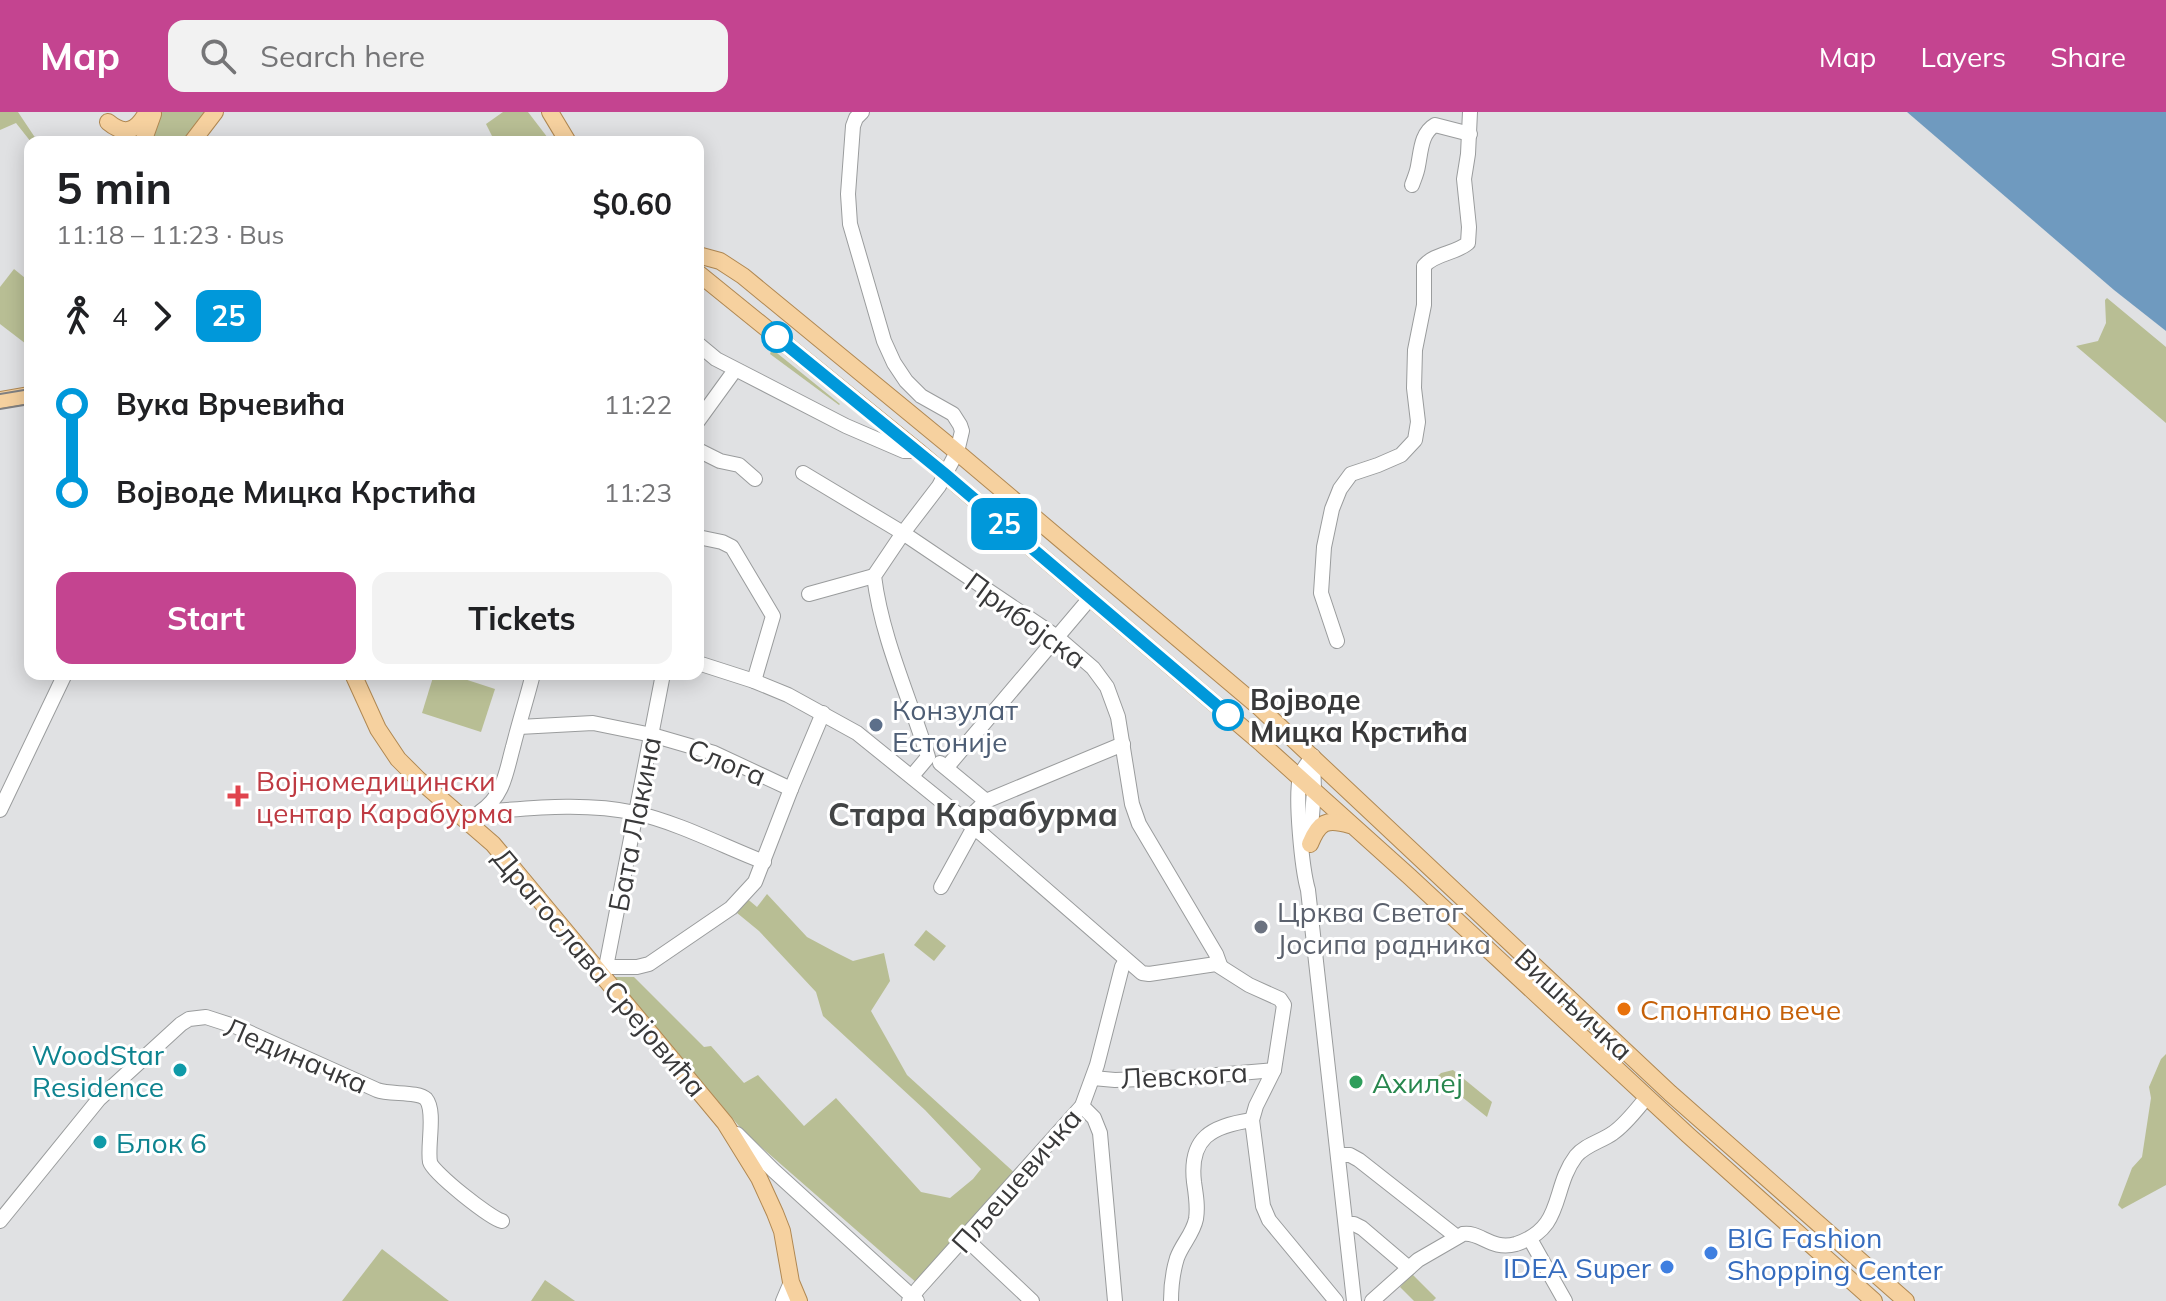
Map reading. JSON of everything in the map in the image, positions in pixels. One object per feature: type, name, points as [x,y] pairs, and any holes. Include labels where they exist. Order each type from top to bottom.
[{"type":"main road","points":[[105,117],[116,128],[128,130],[140,124],[147,112]]},
{"type":"main road","points":[[145,136],[154,112]]},
{"type":"main road","points":[[197,136],[215,112]]},
{"type":"main road","points":[[541,112],[563,136]]},
{"type":"main road","points":[[550,112],[563,136]]},
{"type":"main road","points":[[105,117],[113,136]]},
{"type":"main road","points":[[704,256],[718,260]]},
{"type":"main road","points":[[704,261],[718,260]]},
{"type":"main road","name":"Вишњичка","points":[[718,260],[743,276],[957,452],[1248,697],[1670,1093],[1906,1301]]},
{"type":"main road","name":"Вишњичка","points":[[704,278],[914,448],[1300,778],[1874,1301]]},
{"type":"main road","points":[[0,400],[24,396]]},
{"type":"main road","name":"Драгослава Срејовића","points":[[356,680],[378,729],[392,751],[411,773],[473,816],[493,844],[603,969],[725,1123],[759,1178],[775,1213],[782,1231],[791,1282],[799,1301]]},
{"type":"main road","points":[[1310,844],[1315,831],[1322,824],[1331,821],[1350,825]]},
{"type":"street","points":[[809,594],[874,576],[946,475],[957,452],[962,431],[958,419],[948,410],[921,396],[906,381],[884,341],[850,224],[848,194],[853,126],[862,112]]},
{"type":"street","points":[[1337,641],[1321,593],[1324,547],[1332,509],[1340,489],[1351,474],[1401,455],[1415,440],[1418,422],[1414,388],[1415,350],[1424,305],[1423,270],[1427,262],[1460,249],[1469,240],[1464,179],[1470,112]]},
{"type":"street","points":[[1412,185],[1423,140],[1431,127],[1435,125],[1470,134]]},
{"type":"street","points":[[704,349],[735,370],[846,426],[904,451],[914,448]]},
{"type":"street","points":[[704,413],[735,370]]},
{"type":"street","points":[[704,453],[739,465],[755,479]]},
{"type":"street","name":"Прибојска","points":[[803,473],[903,533],[1057,637],[1101,677],[1118,717],[1132,804],[1139,824],[1220,965]]},
{"type":"street","points":[[704,538],[732,547],[773,616],[754,681]]},
{"type":"street","points":[[874,576],[878,610],[886,637],[928,757],[947,767],[986,801]]},
{"type":"street","points":[[947,767],[1091,597]]},
{"type":"street","points":[[704,665],[788,695],[857,733],[970,824],[1142,973],[1220,965],[1249,985],[1283,1002],[1274,1070],[1252,1120],[1265,1213],[1336,1301]]},
{"type":"street","points":[[0,810],[62,680]]},
{"type":"street","points":[[473,816],[497,795],[503,785],[531,680]]},
{"type":"street","name":"Бата Лакина","points":[[603,969],[662,680]]},
{"type":"street","points":[[603,969],[644,966],[731,908],[755,882],[823,713]]},
{"type":"street","name":"Слога","points":[[519,727],[593,723],[652,735],[714,753],[791,789]]},
{"type":"street","points":[[941,887],[970,824],[986,801],[1123,744]]},
{"type":"street","points":[[1313,756],[1300,778],[1300,816],[1354,1301]]},
{"type":"street","points":[[1308,890],[1313,756]]},
{"type":"street","points":[[912,776],[928,757]]},
{"type":"street","points":[[473,816],[577,806],[635,813],[764,862]]},
{"type":"street","name":"Пљешевичка","points":[[913,1299],[1082,1106],[1093,1078],[1126,960]]},
{"type":"street","name":"Лединачка","points":[[0,1221],[105,1092],[181,1024],[197,1017],[237,1027],[384,1093],[422,1096],[428,1102],[432,1167],[484,1212],[502,1221]]},
{"type":"street","name":"Левскога","points":[[1093,1078],[1180,1078],[1274,1070]]},
{"type":"street","points":[[1372,1301],[1425,1255],[1467,1233],[1504,1246],[1530,1239],[1553,1213],[1569,1167],[1578,1154],[1614,1132],[1647,1097]]},
{"type":"street","points":[[1082,1106],[1094,1118],[1100,1133],[1115,1301]]},
{"type":"street","points":[[1171,1301],[1177,1260],[1192,1233],[1197,1216],[1195,1152],[1205,1137],[1218,1129],[1252,1120]]},
{"type":"street","points":[[725,1123],[913,1299]]},
{"type":"street","points":[[1339,1155],[1350,1155],[1359,1160],[1457,1237]]},
{"type":"street","points":[[1346,1224],[1356,1224],[1362,1228],[1409,1268]]},
{"type":"street","points":[[965,1238],[1032,1301]]},
{"type":"street","points":[[1530,1239],[1565,1301]]},
{"type":"street","points":[[783,1301],[791,1282]]},
{"type":"green space","points":[[0,112],[18,112],[34,136],[26,136],[16,123],[0,130]]},
{"type":"green space","points":[[158,112],[205,112],[187,136],[149,136]]},
{"type":"green space","points":[[503,112],[528,112],[546,136],[492,136],[486,124]]},
{"type":"green space","points":[[14,269],[24,277],[24,342],[0,324],[0,287]]},
{"type":"green space","points":[[2107,298],[2166,347],[2166,423],[2076,346],[2098,341],[2106,323]]},
{"type":"green space","points":[[772,349],[840,404],[770,354]]},
{"type":"green space","points":[[432,680],[467,680],[495,689],[481,732],[422,713]]},
{"type":"green space","points":[[767,894],[807,937],[835,952],[853,961],[884,953],[890,981],[871,1011],[907,1075],[1017,1175],[918,1284],[744,1132],[615,979],[634,977],[704,1047],[711,1046],[744,1083],[758,1075],[804,1126],[836,1098],[921,1192],[950,1198],[981,1169],[925,1110],[823,1016],[816,992],[759,931],[731,908],[744,896],[757,907]]},
{"type":"green space","points":[[926,930],[946,946],[934,961],[914,945]]},
{"type":"green space","points":[[2166,1054],[2166,1185],[2122,1209],[2118,1205],[2132,1168],[2142,1157],[2151,1098],[2149,1087]]},
{"type":"green space","points":[[1453,1070],[1492,1102],[1487,1117],[1437,1077]]},
{"type":"green space","points":[[382,1249],[449,1301],[342,1301]]},
{"type":"green space","points":[[1412,1274],[1436,1298],[1433,1301],[1414,1301],[1400,1287]]},
{"type":"green space","points":[[545,1280],[575,1301],[531,1301]]},
{"type":"water","points":[[1907,112],[2166,112],[2166,331],[2114,290]]},
{"type":"tram line","points":[[0,394],[24,390]]},
{"type":"tram line","points":[[0,409],[24,405]]},
{"type":"bus line","name":"25","points":[[777,337],[946,475],[1228,715]]},
{"type":"place","name":"Војводе Мицка Крстића","points":[[1228,715]]},
{"type":"place","name":"Конзулат Естоније","points":[[876,725]]},
{"type":"place","name":"Војномедицински центар Карабурма","points":[[238,796]]},
{"type":"place","name":"Црква Светог Јосипа радника","points":[[1261,927]]},
{"type":"place","name":"Спонтано вече","points":[[1624,1009]]},
{"type":"place","name":"WoodStar Residence","points":[[180,1070]]},
{"type":"place","name":"Ахилеј","points":[[1356,1082]]},
{"type":"place","name":"Блок 6","points":[[100,1142]]},
{"type":"place","name":"BIG Fashion Shopping Center","points":[[1711,1253]]},
{"type":"place","name":"IDEA Super","points":[[1667,1267]]},
{"type":"district","name":"Стара Карабурма","points":[[973,814]]}]
